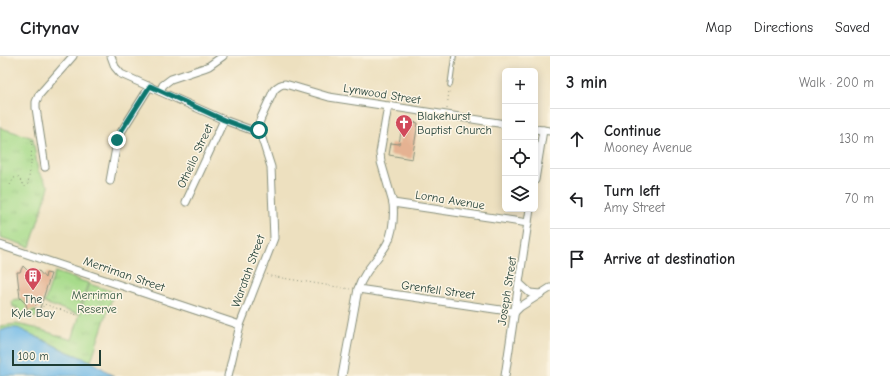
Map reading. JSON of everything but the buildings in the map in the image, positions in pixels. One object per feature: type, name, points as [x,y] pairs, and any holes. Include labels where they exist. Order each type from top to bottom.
[{"type":"street","points":[[46,167],[40,138],[36,102],[39,96],[73,56]]},
{"type":"street","points":[[111,56],[115,68],[119,73],[224,120],[254,131],[259,130]]},
{"type":"street","points":[[160,91],[163,85],[171,79],[209,66],[223,56]]},
{"type":"street","name":"Lynwood Street","points":[[259,130],[258,126],[274,90],[281,84],[322,96],[502,124]]},
{"type":"street","points":[[110,181],[118,137],[150,86]]},
{"type":"street","points":[[342,376],[358,289],[366,272],[385,248],[392,226],[393,202],[381,162],[380,153],[388,106]]},
{"type":"street","name":"Othello Street","points":[[186,202],[224,120]]},
{"type":"street","name":"Waratah Street","points":[[228,376],[240,325],[274,236],[271,167],[259,130]]},
{"type":"street","points":[[536,176],[547,131]]},
{"type":"street","name":"Lorna Avenue","points":[[393,202],[528,223]]},
{"type":"street","name":"Joseph Street","points":[[505,376],[530,212]]},
{"type":"street","name":"Merriman Street","points":[[0,245],[240,325]]},
{"type":"street","points":[[519,283],[530,293],[540,294]]},
{"type":"street","points":[[515,312],[520,307],[550,288]]},
{"type":"street","name":"Grenfell Street","points":[[358,289],[515,312]]},
{"type":"lane","points":[[450,85],[454,56]]},
{"type":"path","points":[[446,115],[450,85]]},
{"type":"path","points":[[10,185],[14,178],[18,177],[25,187],[28,184],[31,164],[32,139],[40,138]]},
{"type":"path","points":[[261,271],[270,276],[353,290],[358,289]]},
{"type":"path","points":[[35,301],[38,312]]},
{"type":"path","points":[[36,308],[42,309],[44,304],[77,315]]},
{"type":"green space","points":[[0,126],[1,128],[33,138],[38,171],[49,187],[30,247],[0,237]]},
{"type":"green space","points":[[55,272],[88,283],[78,314],[44,303]]},
{"type":"green space","name":"Merriman Reserve","points":[[89,284],[114,292],[91,361],[68,352],[40,338],[9,328],[0,331],[0,326],[16,324],[35,328],[72,340]]},
{"type":"green space","points":[[19,299],[35,308],[35,311],[38,313],[36,317],[23,315],[18,312],[17,307],[13,307],[12,301]]},
{"type":"water","points":[[9,328],[18,328],[68,352],[91,361],[114,376],[0,376],[0,331]]},
{"type":"place","name":"Blakehurst Baptist Church","points":[[404,138]]},
{"type":"place","name":"The Kyle Bay","points":[[33,291]]},
{"type":"route","points":[[117,140],[150,86],[224,120],[254,131],[259,130]]}]
